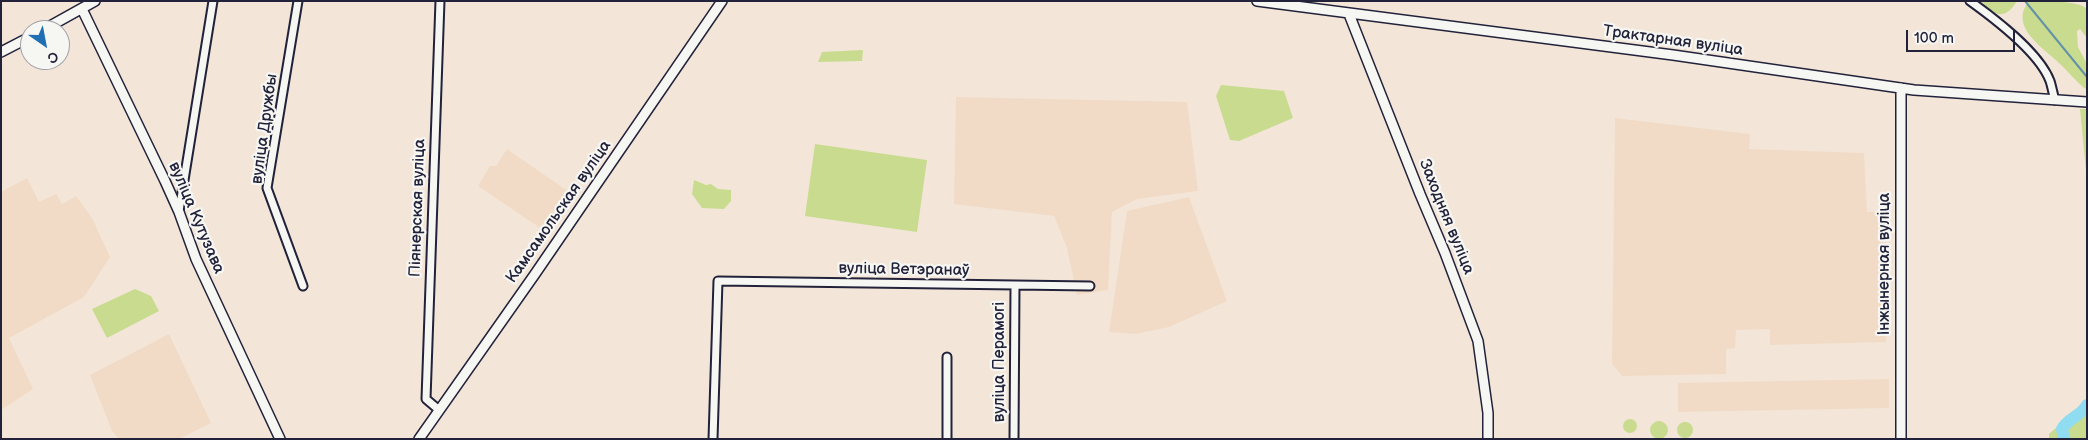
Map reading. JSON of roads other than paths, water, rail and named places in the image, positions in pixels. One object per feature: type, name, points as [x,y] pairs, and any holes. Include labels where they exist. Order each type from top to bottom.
[{"type":"street","points":[[58,20],[81,5],[95,1]]},
{"type":"street","points":[[179,212],[213,1]]},
{"type":"street","name":"вуліца Дружбы","points":[[298,1],[267,188],[303,286]]},
{"type":"street","name":"Піянерская вуліца","points":[[439,410],[426,399],[440,1]]},
{"type":"street","name":"Камсамольская вуліца","points":[[419,439],[535,274],[722,1]]},
{"type":"street","name":"Трактарная вуліца","points":[[1257,1],[1673,55],[1901,88],[1964,95],[2087,102]]},
{"type":"street","points":[[1970,1],[2003,27],[2035,57],[2050,80],[2055,100]]},
{"type":"street","name":"вуліца Кутузава","points":[[81,5],[179,212],[196,260],[280,439]]},
{"type":"street","name":"Заходняя вуліца","points":[[1349,14],[1478,341],[1488,413],[1488,439]]},
{"type":"street","points":[[1,52],[20,42]]},
{"type":"street","name":"Інжынерная вуліца","points":[[1901,88],[1901,439]]},
{"type":"street","name":"вуліца Ветэранаў","points":[[713,439],[718,281],[1090,286]]},
{"type":"street","name":"вуліца Перамогі","points":[[1014,439],[1015,286]]},
{"type":"street","points":[[946,439],[947,357]]},
{"type":"waterway","points":[[2025,1],[2087,77]]},
{"type":"waterway","points":[[2064,439],[2062,429],[2087,405]]}]
